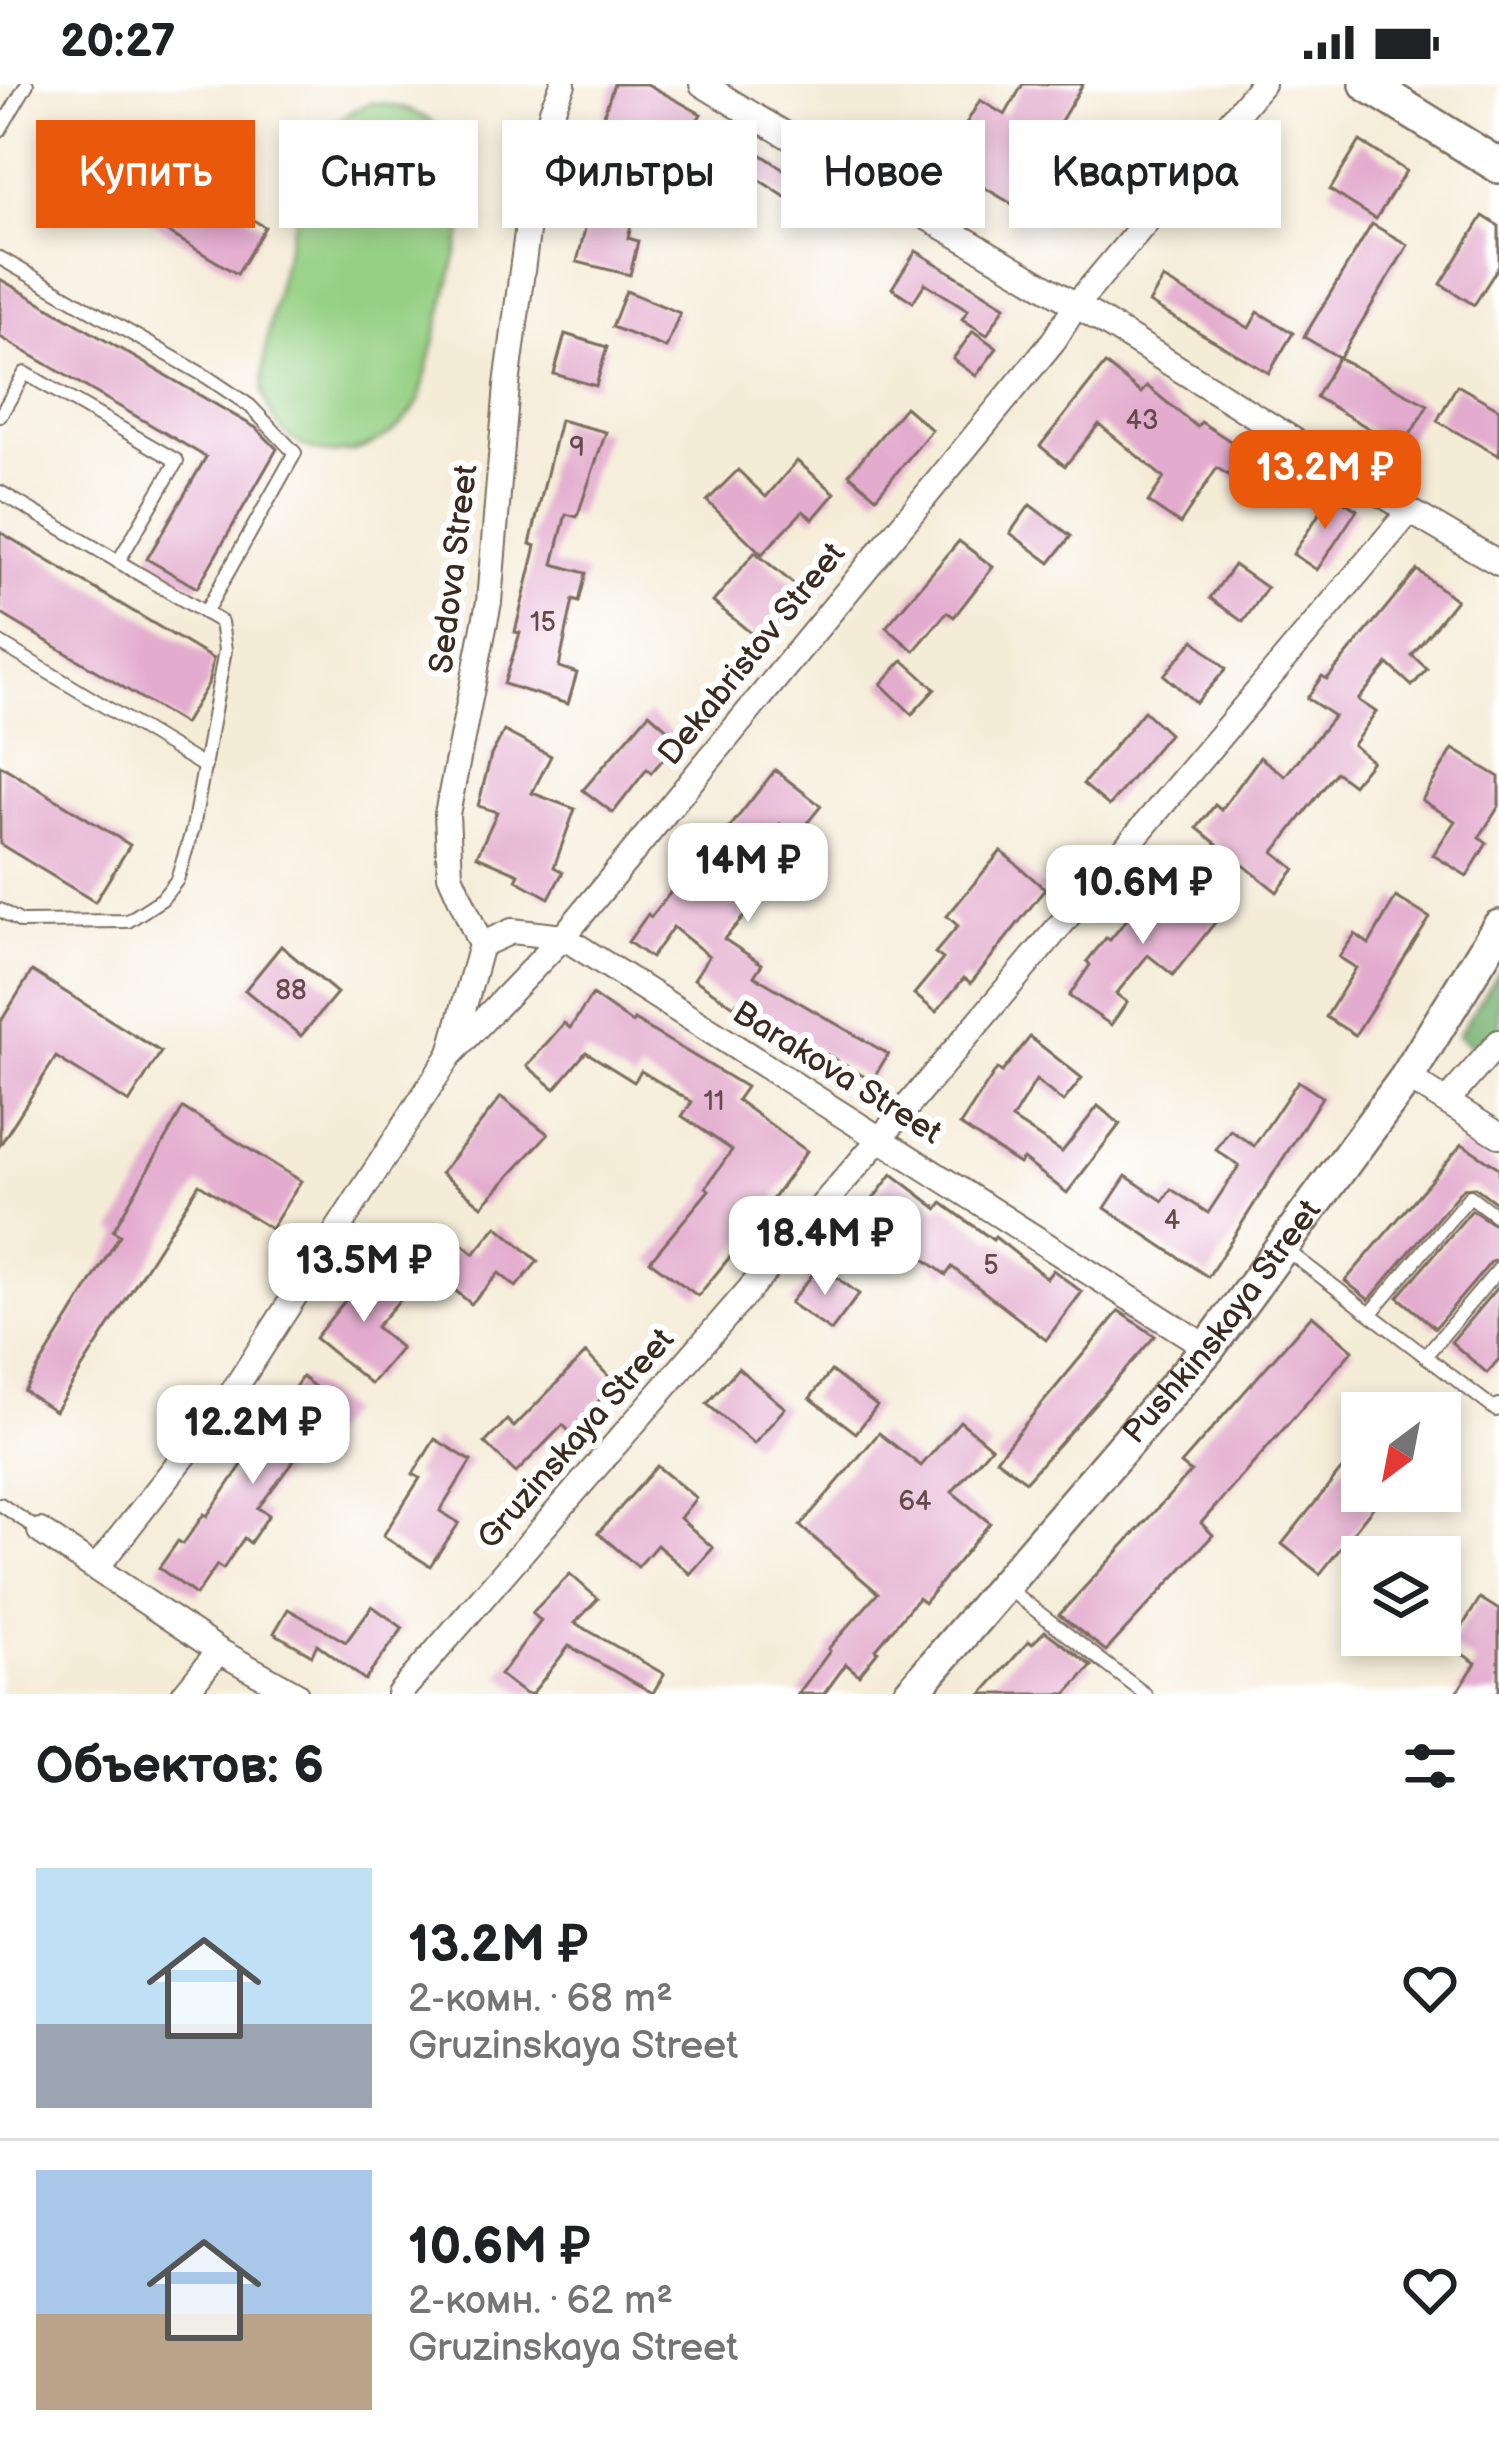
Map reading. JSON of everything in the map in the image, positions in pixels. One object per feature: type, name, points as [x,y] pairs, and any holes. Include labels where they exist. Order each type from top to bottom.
[{"type":"street","name":"Sedova Street","points":[[481,945],[450,875],[447,814],[489,602],[507,385],[533,187],[563,84]]},
{"type":"street","points":[[702,84],[1499,563]]},
{"type":"street","name":"Dekabristov Street","points":[[97,1567],[225,1404],[450,1055],[563,937],[1054,340],[1076,305],[1262,84]]},
{"type":"street","points":[[1367,84],[1499,166]]},
{"type":"street","name":"Gruzinskaya Street","points":[[399,1694],[879,1140],[1409,512]]},
{"type":"street","name":"Pushkinskaya Street","points":[[910,1694],[1208,1348],[1407,1077],[1499,927]]},
{"type":"street","points":[[450,1055],[481,945],[512,931],[563,937]]},
{"type":"street","name":"Barakova Street","points":[[563,937],[1208,1348]]},
{"type":"street","points":[[1447,1102],[1499,1042]]},
{"type":"street","points":[[1407,1077],[1499,1135]]},
{"type":"street","points":[[40,1531],[219,1651],[296,1694]]},
{"type":"street","points":[[184,1694],[219,1651]]},
{"type":"lane","points":[[0,130],[27,84]]},
{"type":"lane","points":[[0,258],[207,377],[250,406],[295,453],[205,614]]},
{"type":"lane","points":[[0,416],[25,373],[177,461],[118,562]]},
{"type":"lane","points":[[0,492],[221,622],[225,650],[205,767],[177,880],[162,899],[128,921],[21,922],[0,910]]},
{"type":"lane","points":[[0,643],[205,767]]},
{"type":"lane","points":[[1371,1313],[1470,1196],[1499,1217]]},
{"type":"lane","points":[[1284,1248],[1496,1410],[1499,1406]]},
{"type":"lane","points":[[1426,1355],[1499,1269]]},
{"type":"lane","points":[[0,1504],[40,1531]]},
{"type":"lane","points":[[1005,1586],[1145,1694]]},
{"type":"green space","points":[[373,103],[412,111],[428,120],[339,120]]},
{"type":"green space","points":[[293,228],[463,228],[419,401],[383,439],[337,453],[314,450],[276,423],[264,397],[263,377]]},
{"type":"green space","points":[[1499,971],[1499,1044],[1485,1059],[1458,1035]]},
{"type":"building","points":[[614,84],[647,84],[701,114],[697,120],[602,120]]},
{"type":"building","points":[[1023,84],[1083,84],[1062,120],[1009,120],[1009,202],[985,188],[985,120],[968,120],[980,100],[1005,115]]},
{"type":"building","points":[[1360,141],[1406,171],[1376,219],[1330,190]]},
{"type":"building","points":[[757,152],[781,167],[781,194],[757,179]]},
{"type":"building","points":[[1483,216],[1499,226],[1499,266],[1474,305],[1441,284]]},
{"type":"building","points":[[255,221],[265,227],[237,274],[161,228],[255,228]]},
{"type":"building","points":[[1372,224],[1408,245],[1340,358],[1304,337]]},
{"type":"building","points":[[585,228],[630,228],[628,238],[638,241],[630,275],[577,262]]},
{"type":"building","points":[[916,251],[1005,306],[987,335],[962,319],[968,310],[925,283],[913,302],[892,288]]},
{"type":"building","points":[[0,279],[256,428],[277,449],[197,588],[147,559],[206,457],[0,337]]},
{"type":"building","points":[[1163,279],[1249,328],[1258,312],[1293,333],[1269,373],[1149,303]]},
{"type":"building","points":[[626,291],[680,313],[666,348],[612,327]]},
{"type":"building","points":[[973,331],[997,348],[976,376],[953,359]]},
{"type":"building","points":[[565,334],[607,347],[596,386],[554,374]]},
{"type":"building","points":[[1338,358],[1428,405],[1402,448],[1316,397]]},
{"type":"building","points":[[1105,364],[1141,393],[1147,386],[1197,427],[1201,422],[1264,463],[1268,458],[1295,475],[1276,504],[1217,468],[1180,524],[1148,502],[1164,478],[1099,424],[1065,466],[1040,446]]},
{"type":"building","points":[[1457,385],[1499,409],[1499,456],[1437,421]]},
{"type":"building","points":[[905,407],[932,430],[876,497],[849,474]]},
{"type":"building","points":[[560,420],[606,432],[577,517],[566,514],[553,564],[586,573],[579,602],[573,600],[559,667],[577,673],[568,704],[504,684],[520,633],[515,632],[536,546],[530,544]]},
{"type":"building","points":[[797,461],[835,493],[813,519],[803,511],[762,554],[707,501],[738,470],[766,497]]},
{"type":"building","points":[[1332,494],[1357,510],[1317,570],[1293,554]]},
{"type":"building","points":[[1030,505],[1071,536],[1050,563],[1010,533]]},
{"type":"building","points":[[0,532],[213,659],[208,684],[184,724],[0,613]]},
{"type":"building","points":[[959,541],[993,567],[954,617],[947,612],[914,651],[886,627]]},
{"type":"building","points":[[755,552],[802,591],[762,642],[713,602]]},
{"type":"building","points":[[1234,565],[1267,588],[1243,622],[1210,598]]},
{"type":"building","points":[[1417,570],[1456,600],[1412,655],[1427,669],[1412,686],[1388,664],[1358,700],[1376,712],[1353,745],[1372,761],[1353,785],[1336,772],[1274,852],[1295,869],[1277,892],[1197,828],[1215,805],[1221,810],[1260,757],[1285,776],[1334,716],[1307,698]]},
{"type":"building","points":[[1194,640],[1226,669],[1196,703],[1164,675]]},
{"type":"building","points":[[903,660],[935,689],[912,714],[881,684]]},
{"type":"building","points":[[1144,711],[1169,734],[1109,806],[1083,784]]},
{"type":"building","points":[[649,713],[680,740],[651,773],[647,769],[613,813],[583,790]]},
{"type":"building","points":[[504,731],[551,756],[532,793],[575,809],[554,867],[563,872],[549,898],[516,880],[519,874],[477,856],[497,812],[478,806],[491,755]]},
{"type":"building","points":[[1453,749],[1499,777],[1499,806],[1479,838],[1487,843],[1467,876],[1433,855],[1455,821],[1422,800]]},
{"type":"building","points":[[0,765],[130,845],[95,902],[0,844]]},
{"type":"building","points":[[775,770],[821,806],[796,837],[780,824],[737,870],[764,894],[724,939],[762,964],[754,976],[888,1054],[872,1081],[694,979],[709,956],[673,927],[651,958],[628,942]]},
{"type":"building","points":[[1001,851],[1045,889],[971,983],[964,978],[936,1012],[914,994],[943,959],[935,953],[958,926],[947,916]]},
{"type":"building","points":[[1162,876],[1217,920],[1173,975],[1148,955],[1116,994],[1127,1002],[1111,1025],[1069,996],[1090,965],[1087,961]]},
{"type":"building","points":[[1396,897],[1430,918],[1355,1035],[1326,1017],[1356,968],[1339,957],[1355,934],[1369,944]]},
{"type":"building","points":[[281,946],[337,993],[301,1036],[245,990]]},
{"type":"building","points":[[32,971],[161,1052],[129,1103],[56,1057],[0,1145],[0,1023]]},
{"type":"building","points":[[592,995],[746,1087],[737,1100],[807,1151],[768,1210],[698,1296],[650,1261],[709,1190],[706,1187],[732,1150],[682,1116],[692,1102],[641,1071],[634,1082],[586,1052],[555,1089],[527,1066],[564,1023],[570,1028]]},
{"type":"building","points":[[1030,1037],[1082,1078],[1063,1102],[1036,1080],[1012,1119],[1062,1152],[1098,1106],[1120,1124],[1067,1193],[1023,1159],[1019,1164],[960,1125],[997,1069],[1002,1072]]},
{"type":"building","points":[[1298,1081],[1322,1097],[1208,1277],[1105,1208],[1126,1176],[1163,1201],[1171,1189],[1208,1213],[1239,1166],[1216,1150],[1230,1130],[1254,1146]]},
{"type":"building","points":[[501,1097],[548,1134],[482,1206],[441,1173]]},
{"type":"building","points":[[183,1108],[301,1181],[271,1229],[199,1184],[55,1411],[24,1391],[120,1235],[113,1231]]},
{"type":"building","points":[[1462,1144],[1499,1168],[1499,1205],[1475,1187],[1463,1188],[1369,1300],[1345,1281]]},
{"type":"building","points":[[892,1174],[938,1209],[942,1203],[993,1240],[995,1237],[1047,1278],[1053,1270],[1082,1292],[1046,1340],[952,1267],[946,1275],[893,1236],[887,1244],[857,1220]]},
{"type":"building","points":[[1472,1210],[1499,1228],[1499,1259],[1491,1262],[1435,1328],[1398,1297]]},
{"type":"building","points":[[497,1226],[538,1261],[516,1287],[499,1273],[471,1304],[436,1274],[462,1244],[474,1254]]},
{"type":"building","points":[[369,1262],[405,1294],[376,1327],[401,1348],[371,1384],[315,1338]]},
{"type":"building","points":[[820,1265],[859,1294],[831,1331],[790,1303]]},
{"type":"building","points":[[1499,1285],[1499,1359],[1487,1373],[1451,1342]]},
{"type":"building","points":[[1119,1311],[1155,1336],[1026,1481],[996,1459]]},
{"type":"building","points":[[1312,1315],[1353,1350],[1201,1523],[1213,1535],[1106,1651],[1059,1615],[1191,1472],[1181,1464]]},
{"type":"building","points":[[586,1353],[615,1383],[570,1432],[563,1425],[516,1473],[485,1443],[507,1420],[514,1427]]},
{"type":"building","points":[[738,1368],[785,1408],[754,1444],[707,1404]]},
{"type":"building","points":[[831,1371],[877,1406],[856,1433],[810,1398]]},
{"type":"building","points":[[302,1377],[347,1411],[319,1447],[309,1440],[258,1508],[269,1515],[250,1543],[244,1538],[223,1569],[217,1565],[196,1595],[159,1568],[178,1541],[183,1544],[207,1516]]},
{"type":"building","points":[[960,1421],[991,1447],[952,1492],[990,1523],[924,1603],[918,1598],[859,1675],[846,1664],[824,1694],[798,1694],[828,1649],[878,1593],[800,1526],[879,1433],[921,1466]]},
{"type":"building","points":[[435,1439],[471,1461],[440,1511],[459,1523],[430,1566],[383,1536],[420,1478],[413,1474]]},
{"type":"building","points":[[657,1466],[696,1498],[680,1518],[713,1548],[690,1574],[657,1545],[638,1567],[598,1533]]},
{"type":"building","points":[[1341,1470],[1341,1512],[1369,1512],[1350,1536],[1341,1536],[1341,1548],[1320,1574],[1282,1544]]},
{"type":"building","points":[[570,1574],[598,1599],[575,1623],[664,1674],[653,1693],[569,1646],[532,1694],[500,1675],[541,1621],[532,1613]]},
{"type":"building","points":[[1480,1598],[1499,1610],[1499,1694],[1456,1694],[1476,1663],[1461,1653],[1461,1628]]},
{"type":"building","points":[[372,1606],[403,1628],[365,1680],[317,1644],[312,1655],[274,1633],[288,1609],[346,1642]]},
{"type":"building","points":[[1045,1631],[1092,1666],[1066,1694],[982,1694],[1029,1641],[1032,1644]]}]
